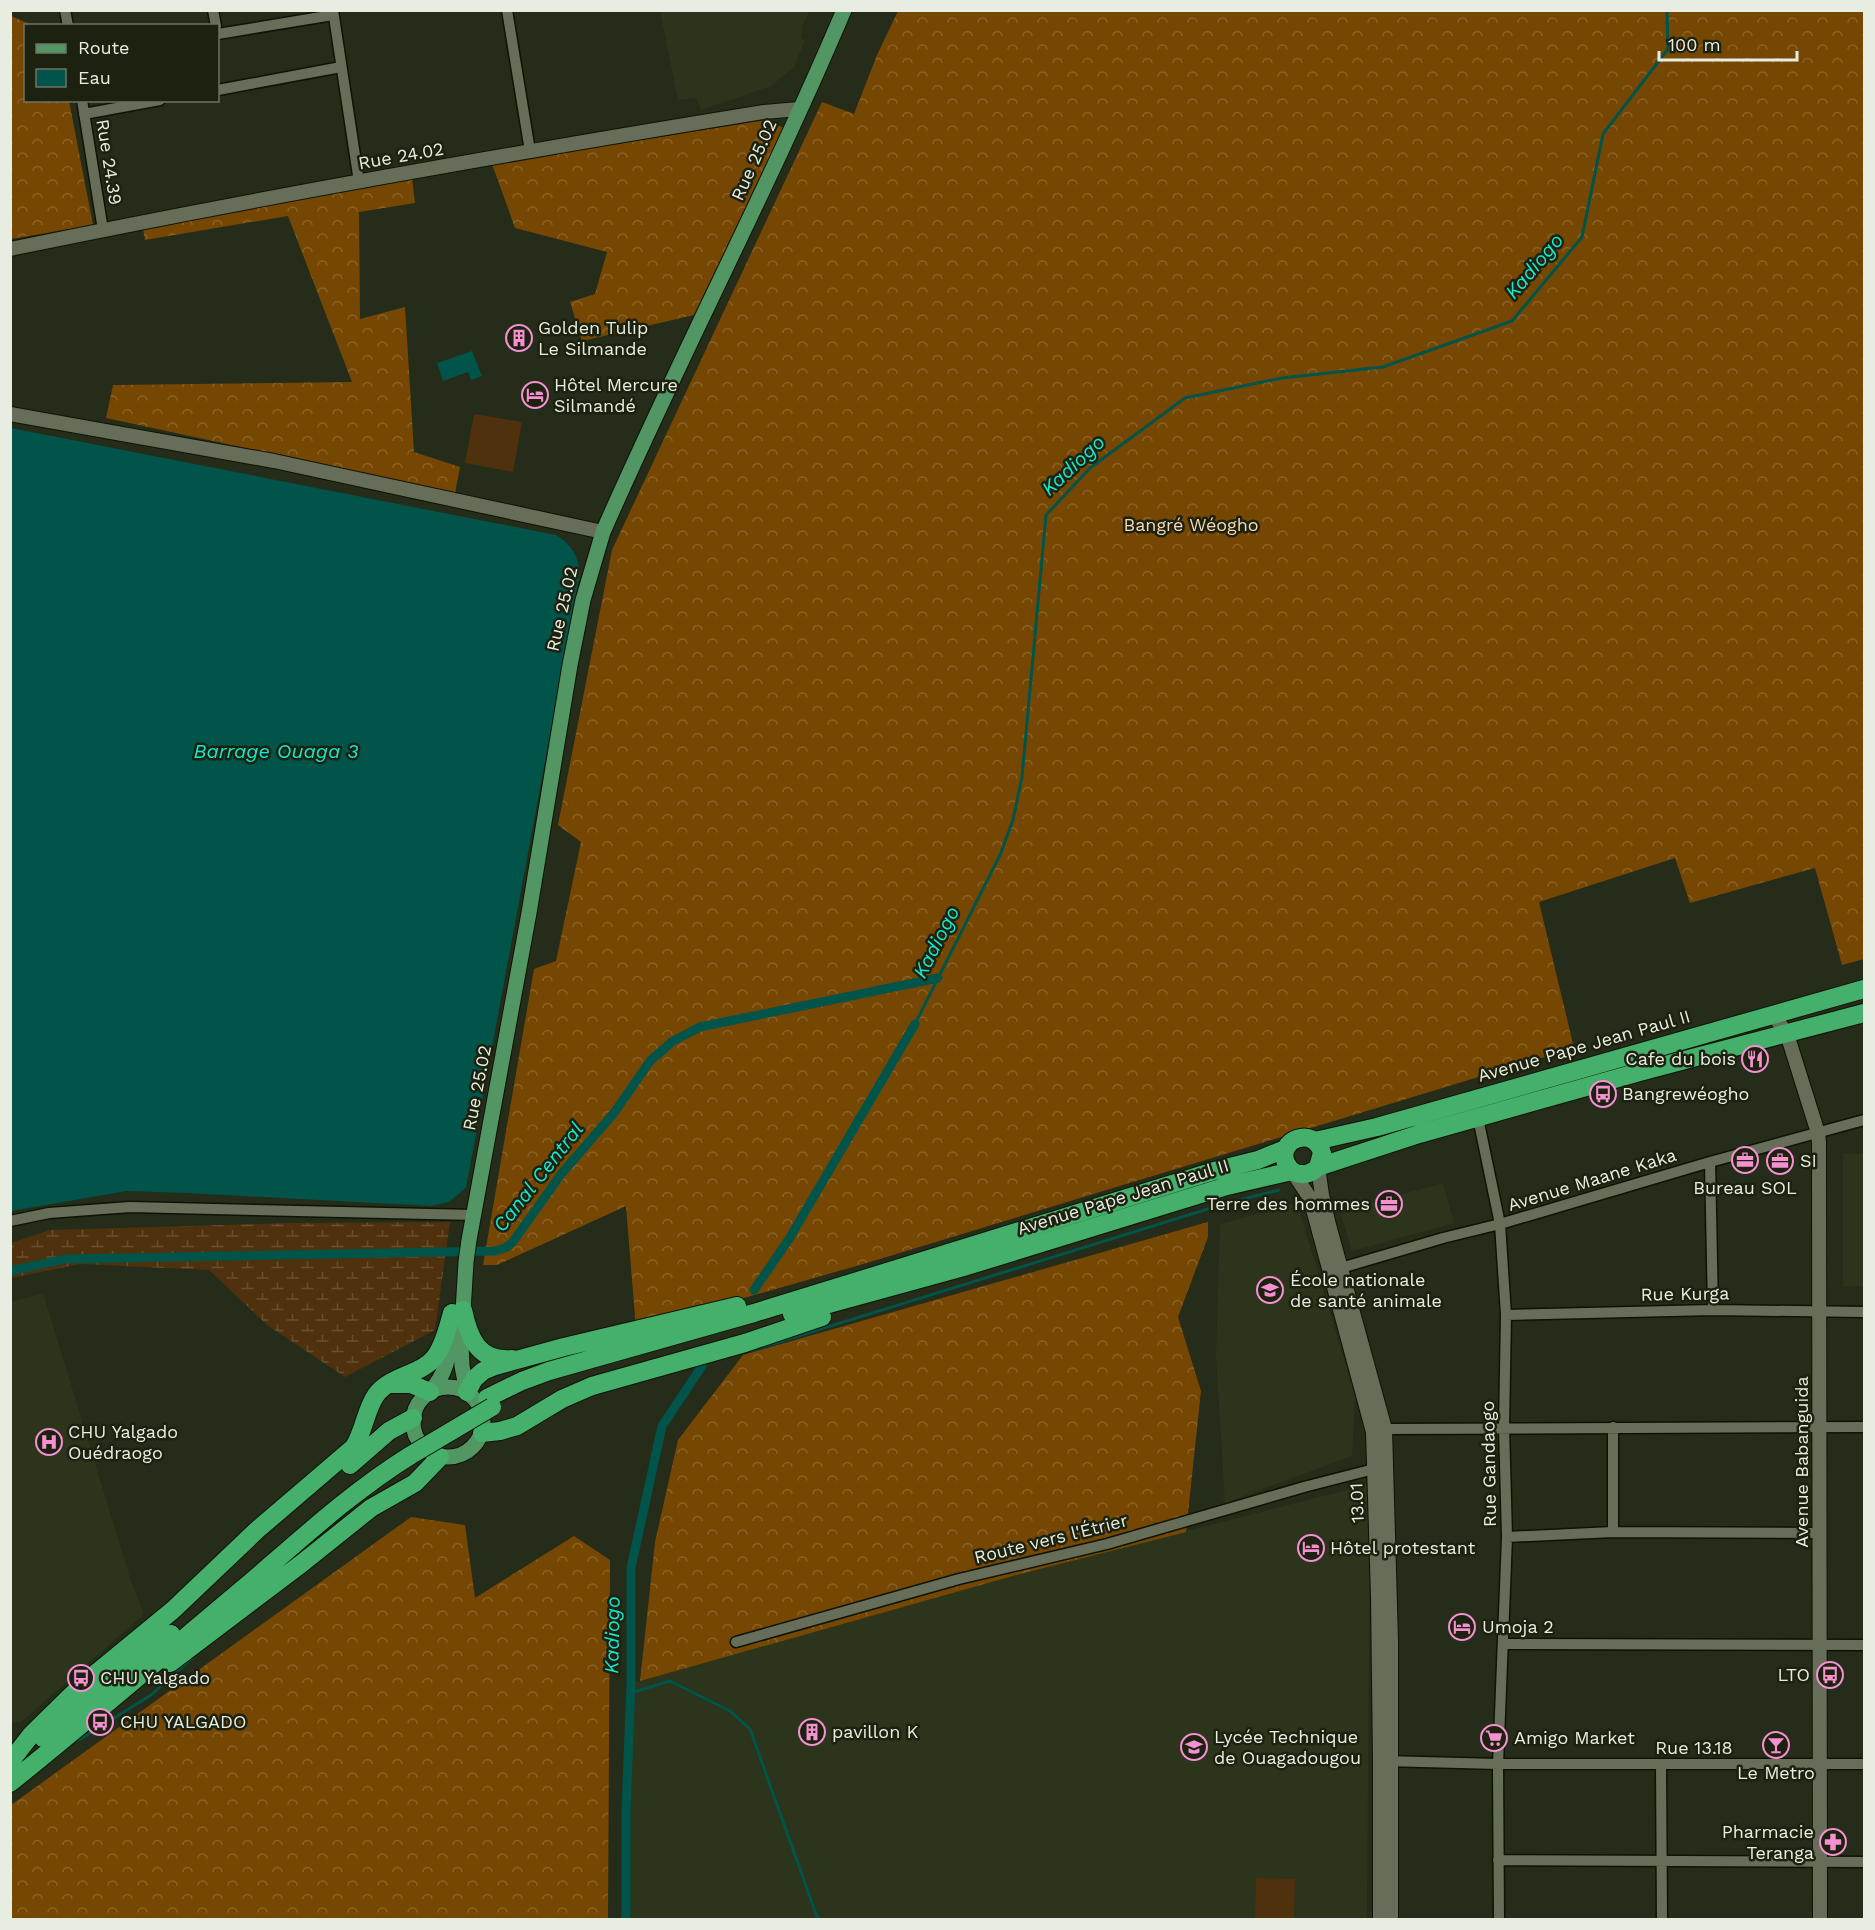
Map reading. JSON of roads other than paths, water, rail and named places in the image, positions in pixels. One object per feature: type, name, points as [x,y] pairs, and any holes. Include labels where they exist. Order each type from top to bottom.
[{"type":"highway","name":"Avenue Pape Jean Paul II","points":[[965,1247],[1214,1171],[1258,1160],[1286,1149],[1288,1144],[1298,1138],[1304,1137],[1315,1141],[1377,1127],[1864,989]]},
{"type":"highway","name":"Avenue Pape Jean Paul II","points":[[967,1266],[1227,1185],[1292,1171],[1303,1174],[1419,1134],[1643,1071],[1864,1013]]},
{"type":"highway","points":[[1315,1141],[1322,1153],[1318,1167]]},
{"type":"highway","points":[[1286,1149],[1285,1161],[1292,1171]]},
{"type":"highway","points":[[467,1392],[474,1379],[483,1371],[532,1356],[965,1247]]},
{"type":"highway","points":[[10,1764],[106,1695],[408,1450],[522,1381],[549,1371],[754,1313],[965,1247]]},
{"type":"highway","points":[[489,1403],[550,1381],[967,1266]]},
{"type":"highway","points":[[482,1433],[517,1426],[562,1398],[592,1386],[745,1343],[967,1266]]},
{"type":"highway","points":[[457,1312],[475,1346],[487,1355],[498,1359],[532,1356]]},
{"type":"highway","points":[[10,1764],[31,1735],[83,1684],[173,1610],[257,1530],[354,1447],[376,1395],[388,1384],[424,1366],[435,1357],[457,1312]]},
{"type":"highway","points":[[388,1384],[411,1384],[430,1392]]},
{"type":"highway","points":[[10,1783],[106,1695],[241,1558],[389,1431],[412,1418]]},
{"type":"highway","points":[[106,1695],[186,1652],[371,1508],[416,1483],[440,1457]]},
{"type":"main road","name":"Rue 25.02","points":[[430,1392],[441,1379],[449,1358],[526,934],[570,665],[583,600],[603,531],[844,10]]},
{"type":"main road","name":"Rue 25.02","points":[[457,1312],[467,1392]]},
{"type":"main road","points":[[444,1387],[456,1388],[467,1392],[480,1406],[483,1414],[482,1433],[471,1450],[451,1458],[440,1457],[422,1447],[416,1438],[412,1418],[416,1407],[430,1392],[444,1387]]},
{"type":"street","points":[[284,10],[286,22]]},
{"type":"street","points":[[507,10],[530,151]]},
{"type":"street","points":[[219,33],[333,13],[359,182]]},
{"type":"street","points":[[219,90],[340,68]]},
{"type":"street","name":"Rue 24.39","points":[[82,102],[103,230]]},
{"type":"street","points":[[84,114],[149,102]]},
{"type":"street","name":"Rue 24.02","points":[[10,249],[530,151],[764,112],[799,109]]},
{"type":"street","points":[[10,414],[274,461],[603,531]]},
{"type":"street","name":"Avenue Babanguida","points":[[1773,1014],[1787,1034],[1818,1133],[1820,1920]]},
{"type":"street","name":"Rue Gandaogo","points":[[1478,1118],[1500,1224],[1506,1315],[1504,1427],[1507,1538],[1498,1764],[1499,1920]]},
{"type":"street","name":"Avenue Maane Kaka","points":[[1335,1270],[1864,1120]]},
{"type":"street","points":[[1710,1162],[1713,1310]]},
{"type":"street","name":"13.01","points":[[1318,1167],[1335,1270]]},
{"type":"street","name":"13.01","points":[[1292,1171],[1310,1198],[1335,1270],[1379,1430],[1391,1641],[1380,1920]]},
{"type":"street","points":[[10,1221],[49,1213],[130,1207],[474,1215]]},
{"type":"street","name":"Rue Kurga","points":[[1506,1315],[1713,1310],[1864,1312]]},
{"type":"street","points":[[1379,1430],[1504,1427],[1864,1427]]},
{"type":"street","points":[[1613,1427],[1613,1532]]},
{"type":"street","name":"13.01","points":[[1379,1430],[1374,1469],[1391,1920]]},
{"type":"street","name":"Route vers l'Étrier","points":[[736,1642],[959,1580],[1107,1544],[1374,1469]]},
{"type":"street","points":[[1507,1538],[1613,1532],[1819,1533]]},
{"type":"street","points":[[1503,1644],[1864,1645]]},
{"type":"street","name":"Rue 13.18","points":[[1385,1761],[1498,1764],[1864,1764]]},
{"type":"street","points":[[1661,1764],[1662,1920]]},
{"type":"street","points":[[1498,1860],[1864,1862]]},
{"type":"water","points":[[472,351],[482,376],[471,380],[468,372],[443,381],[437,363]]},
{"type":"water","name":"Barrage Ouaga 3","points":[[11,428],[556,535],[573,551],[580,572],[466,1188],[449,1202],[431,1206],[127,1191],[11,1211]]},
{"type":"waterway","name":"Kadiogo","points":[[915,1024],[1000,855],[1013,820],[1022,777],[1046,515],[1090,468],[1185,398],[1282,378],[1383,367],[1512,321],[1582,237],[1603,134],[1668,49],[1667,10]]},
{"type":"waterway","name":"Canal Central","points":[[10,1271],[65,1259],[495,1251],[505,1248],[512,1243],[562,1173],[614,1113],[650,1061],[673,1041],[700,1027],[938,978]]},
{"type":"waterway","name":"Kadiogo","points":[[754,1290],[789,1239],[915,1024]]},
{"type":"waterway","points":[[750,1351],[1227,1203],[1279,1190]]},
{"type":"waterway","name":"Kadiogo","points":[[626,1920],[631,1568],[662,1426],[702,1366]]},
{"type":"waterway","points":[[79,1740],[151,1695],[194,1656]]},
{"type":"waterway","points":[[630,1693],[670,1681],[730,1711],[750,1729],[820,1920]]},
{"type":"place","name":"Golden Tulip Le Silmande","points":[[519,338]]},
{"type":"place","name":"Hôtel Mercure Silmandé","points":[[535,395]]},
{"type":"place","name":"Cafe du bois","points":[[1755,1059]]},
{"type":"place","name":"Bangrewéogho","points":[[1603,1094]]},
{"type":"place","name":"Bureau SOL","points":[[1745,1160]]},
{"type":"place","name":"SI","points":[[1780,1161]]},
{"type":"place","name":"Terre des hommes","points":[[1389,1204]]},
{"type":"place","name":"École nationale de santé animale","points":[[1270,1290]]},
{"type":"place","name":"CHU Yalgado Ouédraogo","points":[[49,1442]]},
{"type":"place","name":"Hôtel protestant","points":[[1311,1548]]},
{"type":"place","name":"Umoja 2","points":[[1462,1627]]},
{"type":"place","name":"LTO","points":[[1830,1675]]},
{"type":"place","name":"CHU Yalgado","points":[[81,1678]]},
{"type":"place","name":"CHU YALGADO","points":[[100,1722]]},
{"type":"place","name":"pavillon K","points":[[812,1732]]},
{"type":"place","name":"Amigo Market","points":[[1494,1738]]},
{"type":"place","name":"Le Metro","points":[[1776,1745]]},
{"type":"place","name":"Lycée Technique de Ouagadougou","points":[[1194,1747]]},
{"type":"place","name":"Pharmacie Teranga","points":[[1833,1842]]},
{"type":"park label","name":"Bangré Wéogho","points":[[1191,525]]}]
